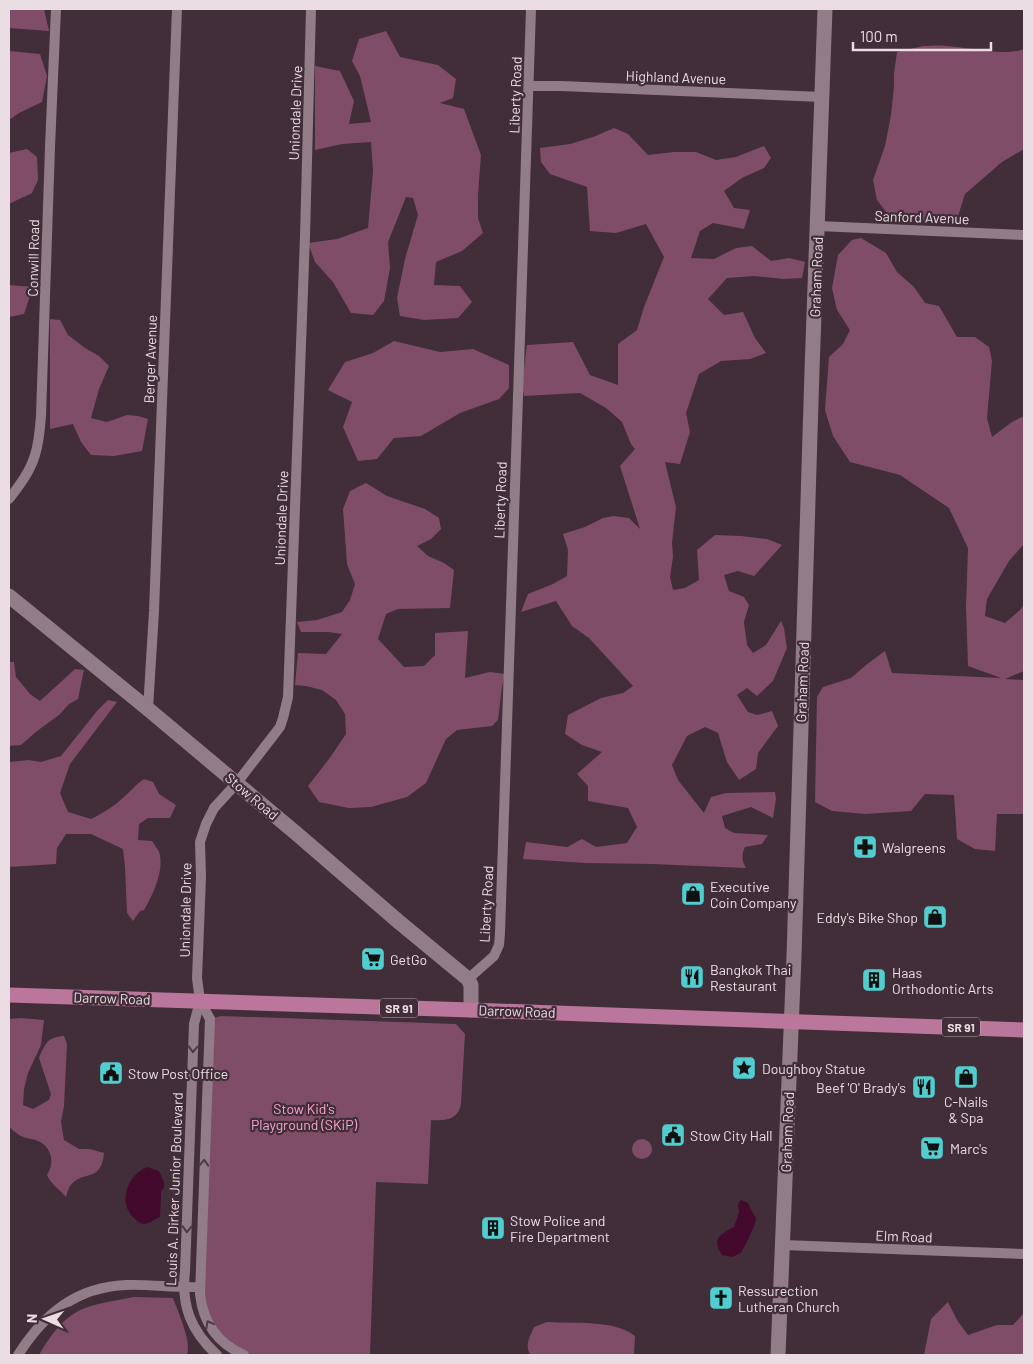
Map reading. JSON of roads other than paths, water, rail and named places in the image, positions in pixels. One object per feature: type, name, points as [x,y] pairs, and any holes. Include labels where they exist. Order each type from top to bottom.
[{"type":"main road","name":"Graham Road","points":[[778,1355],[825,9]]},
{"type":"main road","name":"Stow Road","points":[[9,596],[148,709],[298,834],[399,922],[468,978]]},
{"type":"main road","points":[[468,978],[471,985],[471,1010]]},
{"type":"main road","name":"Darrow Road","points":[[9,995],[1024,1030]]},
{"type":"street","name":"Conwill Road","points":[[9,499],[22,483],[36,454],[41,416],[56,9]]},
{"type":"street","name":"Berger Avenue","points":[[148,709],[155,591],[177,9]]},
{"type":"street","name":"Uniondale Drive","points":[[200,1001],[197,978],[201,876],[200,842],[214,808],[236,784],[280,727],[288,697],[304,286],[311,9]]},
{"type":"street","name":"Liberty Road","points":[[468,978],[494,956],[500,933],[532,9]]},
{"type":"street","name":"Highland Avenue","points":[[529,86],[822,97]]},
{"type":"street","name":"Sanford Avenue","points":[[818,226],[1024,235]]},
{"type":"street","name":"Louis A. Dirker Junior Boulevard","points":[[200,1001],[210,1019],[199,1287],[201,1306],[208,1325],[218,1337],[233,1350],[244,1355]]},
{"type":"street","name":"Louis A. Dirker Junior Boulevard","points":[[200,1001],[194,1024],[183,1287],[187,1310],[194,1325],[201,1337],[217,1355]]},
{"type":"street","name":"Elm Road","points":[[783,1245],[1024,1254]]},
{"type":"street","points":[[18,1355],[25,1344],[65,1302],[85,1293],[105,1287],[126,1285],[199,1287]]},
{"type":"place","name":"Walgreens","points":[[865,847]]},
{"type":"place","name":"Executive Coin Company","points":[[693,894]]},
{"type":"place","name":"Eddy's Bike Shop","points":[[935,917]]},
{"type":"place","name":"GetGo","points":[[373,959]]},
{"type":"place","name":"Bangkok Thai Restaurant","points":[[692,977]]},
{"type":"place","name":"Haas Orthodontic Arts","points":[[874,980]]},
{"type":"place","name":"Doughboy Statue","points":[[744,1068]]},
{"type":"place","name":"Stow Post Office","points":[[111,1073]]},
{"type":"place","name":"C-Nails & Spa","points":[[966,1077]]},
{"type":"place","name":"Beef 'O' Brady's","points":[[924,1087]]},
{"type":"place","name":"Stow City Hall","points":[[673,1135]]},
{"type":"place","name":"Marc's","points":[[932,1148]]},
{"type":"place","name":"Stow Police and Fire Department","points":[[493,1228]]},
{"type":"place","name":"Ressurection Lutheran Church","points":[[721,1298]]},
{"type":"park label","name":"Stow Kid's Playground (SKiP)","points":[[304,1116]]}]
